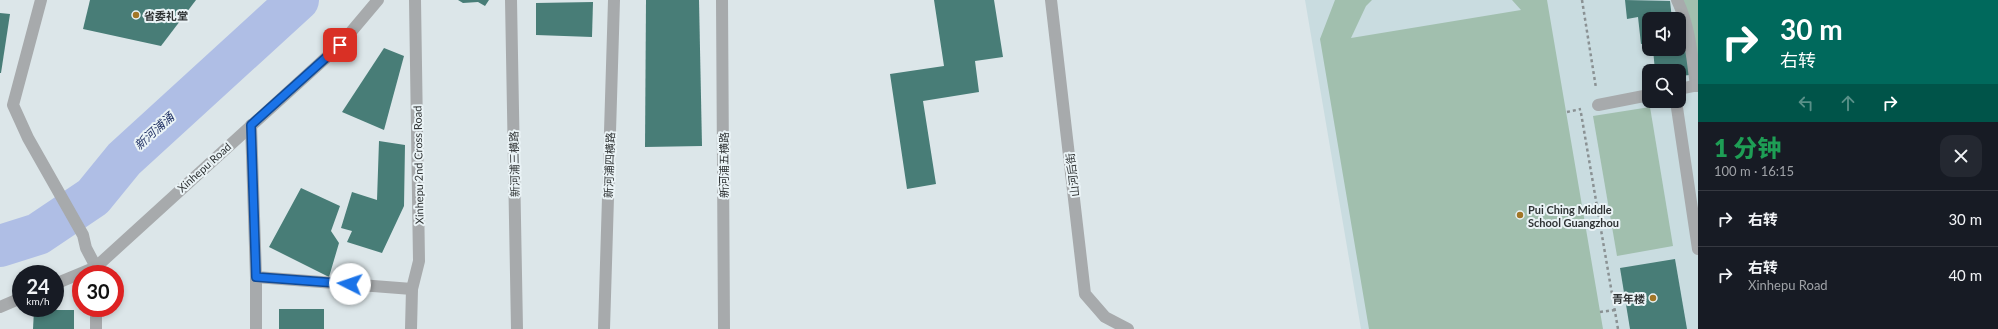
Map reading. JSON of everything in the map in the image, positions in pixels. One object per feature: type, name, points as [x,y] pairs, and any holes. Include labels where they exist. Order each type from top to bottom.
[{"type":"street","points":[[41,0],[13,105],[28,138],[83,235],[86,248],[94,265]]},
{"type":"street","name":"Xinhepu Road","points":[[101,265],[251,125],[340,45],[378,0]]},
{"type":"street","name":"Xinhepu 2nd Cross Road","points":[[411,329],[412,289],[420,261],[415,0]]},
{"type":"street","name":"新河浦三横路","points":[[511,0],[517,329]]},
{"type":"street","name":"新河浦四横路","points":[[604,329],[614,0]]},
{"type":"street","name":"新河浦五横路","points":[[722,0],[724,329]]},
{"type":"street","name":"山河后街","points":[[1051,0],[1086,294],[1104,317],[1128,329]]},
{"type":"street","points":[[1677,0],[1683,12],[1689,35],[1697,85],[1686,87]]},
{"type":"street","points":[[1598,105],[1642,96]]},
{"type":"street","points":[[1677,108],[1698,249]]},
{"type":"street","points":[[251,125],[256,277],[256,329]]},
{"type":"street","points":[[256,277],[412,289]]},
{"type":"street","points":[[0,307],[12,302]]},
{"type":"street","points":[[96,317],[96,329]]},
{"type":"path","points":[[1582,0],[1598,105]]},
{"type":"path","points":[[1581,109],[1618,329]]},
{"type":"path","points":[[1600,312],[1614,310]]},
{"type":"shaded area","name":"Pui Ching Middle School Guangzhou","points":[[1305,0],[1698,0],[1698,329],[1361,329]]},
{"type":"green space","name":"Pui Ching Middle School Guangzhou","points":[[1335,0],[1372,0],[1366,6],[1351,38],[1521,10],[1512,0],[1547,0],[1603,329],[1369,329],[1320,39]]},
{"type":"green space","points":[[1677,0],[1698,0],[1698,85],[1686,36],[1686,12],[1680,12]]},
{"type":"green space","points":[[1650,108],[1673,246],[1617,256],[1593,116]]},
{"type":"building","name":"省委礼堂","points":[[90,0],[196,0],[161,46],[83,29]]},
{"type":"building","points":[[458,0],[489,0],[485,6],[478,2],[463,3]]},
{"type":"building","points":[[646,0],[699,0],[702,146],[645,147]]},
{"type":"building","points":[[934,0],[994,0],[1003,57],[975,61],[979,92],[923,101],[936,184],[907,189],[890,74],[944,66]]},
{"type":"building","points":[[1625,0],[1670,1],[1671,12],[1642,12],[1642,44],[1638,17],[1627,19]]},
{"type":"building","points":[[593,2],[592,37],[536,35],[536,3]]},
{"type":"building","points":[[0,13],[10,14],[1,73],[0,73]]},
{"type":"building","points":[[1686,40],[1690,75],[1686,75],[1686,64],[1654,64],[1654,56],[1686,56]]},
{"type":"building","points":[[384,48],[404,56],[384,130],[342,112]]},
{"type":"building","points":[[379,141],[405,145],[404,206],[382,253],[347,242],[352,231],[341,228],[352,192],[377,200]]},
{"type":"building","points":[[301,188],[340,206],[331,231],[339,243],[329,277],[269,247]]},
{"type":"building","name":"青年楼","points":[[1675,259],[1687,329],[1630,329],[1620,268]]},
{"type":"building","points":[[279,309],[324,309],[324,329],[279,329]]},
{"type":"building","points":[[64,310],[72,310],[72,317],[74,317],[74,329],[33,329],[34,317],[64,317]]},
{"type":"waterway","name":"新河浦涌","points":[[0,246],[38,234],[93,197],[124,159],[298,0]]},
{"type":"place","name":"省委礼堂","points":[[136,15]]},
{"type":"place","name":"Pui Ching Middle School Guangzhou","points":[[1520,215]]},
{"type":"place","name":"青年楼","points":[[1653,298]]},
{"type":"route","points":[[340,45],[251,125],[256,277],[350,284]]}]
